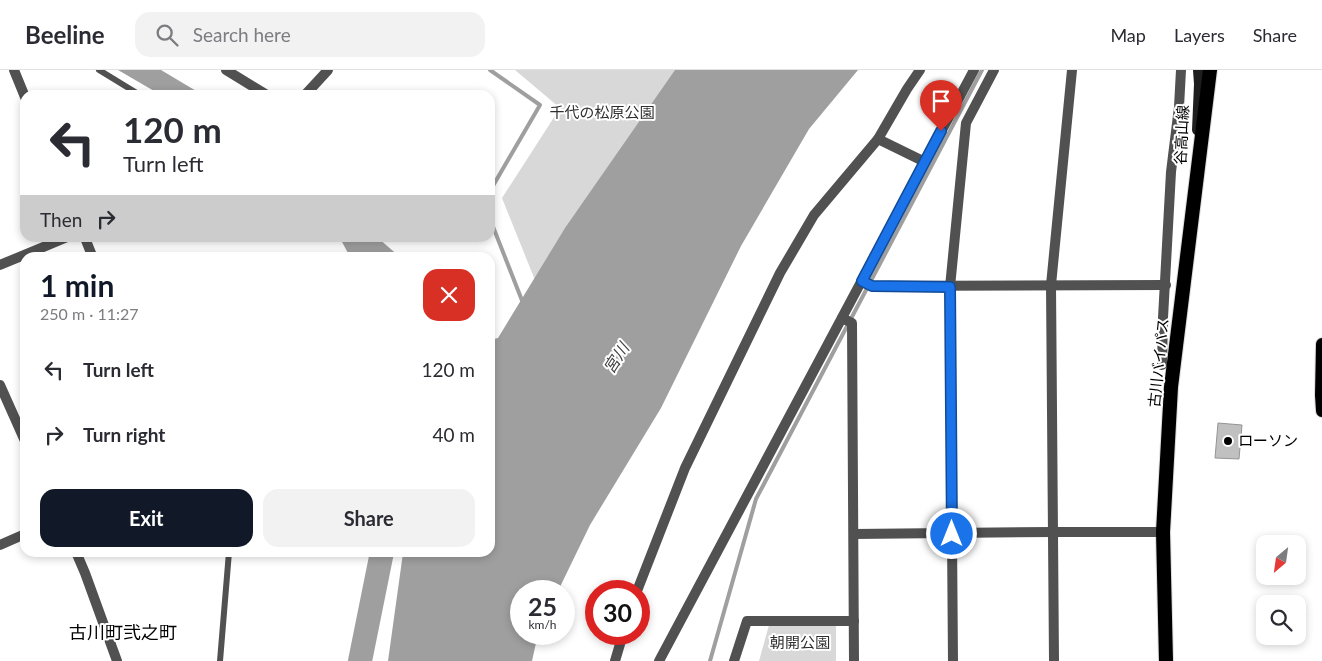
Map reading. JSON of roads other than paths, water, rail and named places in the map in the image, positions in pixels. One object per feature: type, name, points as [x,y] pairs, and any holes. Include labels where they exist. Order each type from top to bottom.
[{"type":"highway","name":"古川バイパス","points":[[1166,661],[1163,532],[1171,387],[1210,70]]},
{"type":"main road","name":"谷高山線","points":[[1194,201],[1198,70]]},
{"type":"main road","points":[[1322,344],[1322,411]]},
{"type":"street","points":[[14,70],[22,90]]},
{"type":"street","points":[[226,70],[259,90]]},
{"type":"street","points":[[310,90],[328,70]]},
{"type":"street","points":[[641,580],[685,468],[780,273],[814,215],[878,139],[906,89],[920,70]]},
{"type":"street","points":[[659,661],[866,283],[925,162],[974,70]]},
{"type":"street","points":[[953,661],[950,287],[966,123],[994,70]]},
{"type":"street","points":[[1054,661],[1051,285],[1072,70]]},
{"type":"street","points":[[1162,365],[1162,318],[1166,285],[1171,172],[1179,108],[1181,70]]},
{"type":"street","points":[[878,139],[925,162]]},
{"type":"street","points":[[31,252],[55,242]]},
{"type":"street","points":[[0,265],[20,257]]},
{"type":"street","points":[[866,283],[950,287],[1166,285]]},
{"type":"street","points":[[846,320],[854,534],[854,661]]},
{"type":"street","points":[[0,385],[20,430]]},
{"type":"street","points":[[854,534],[1163,532]]},
{"type":"street","points":[[0,545],[20,536]]},
{"type":"street","points":[[78,557],[117,661]]},
{"type":"street","points":[[734,661],[747,621],[854,621]]},
{"type":"street","points":[[614,661],[619,645]]},
{"type":"lane","points":[[99,70],[132,90]]},
{"type":"lane","points":[[220,661],[229,557]]},
{"type":"water","points":[[118,70],[161,70],[195,90],[152,90]]},
{"type":"water","name":"宮川","points":[[675,70],[858,70],[809,129],[741,246],[661,408],[590,525],[563,580],[510,580],[510,645],[536,645],[532,661],[388,661],[402,557],[495,557],[495,339],[498,338],[565,228]]},
{"type":"water","points":[[342,242],[383,242],[394,252],[347,252]]},
{"type":"waterway","points":[[490,70],[540,105],[495,182]]},
{"type":"waterway","points":[[710,661],[756,499],[982,70]]},
{"type":"waterway","points":[[495,232],[523,303]]},
{"type":"waterway","points":[[360,661],[381,557]]},
{"type":"place","name":"ローソン","points":[[1228,441]]},
{"type":"district","name":"古川町弐之町","points":[[123,633]]},
{"type":"park label","name":"千代の松原公園","points":[[602,113]]},
{"type":"park label","name":"朝開公園","points":[[800,643]]}]
